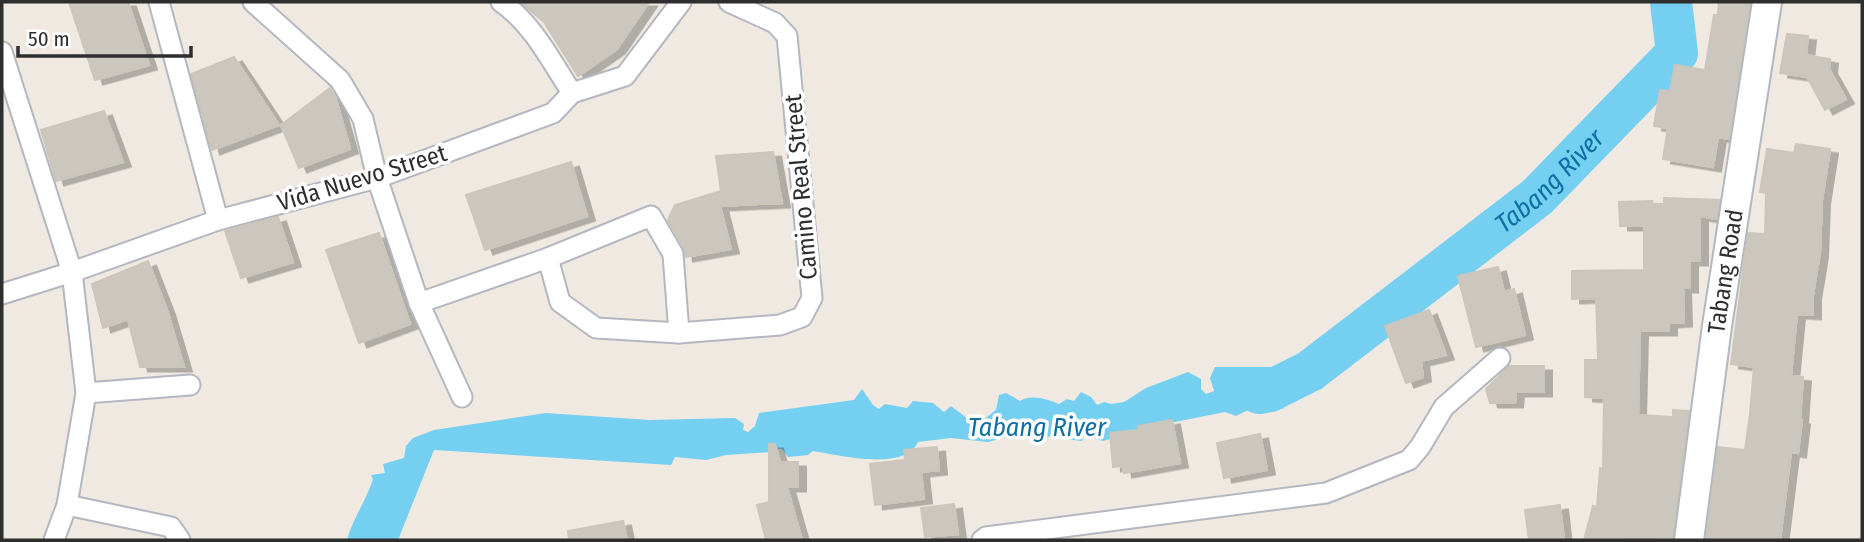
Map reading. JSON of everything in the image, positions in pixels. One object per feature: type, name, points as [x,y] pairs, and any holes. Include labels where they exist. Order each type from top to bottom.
[{"type":"main road","name":"Tabang Road","points":[[1689,540],[1719,313],[1767,2]]},
{"type":"street","points":[[159,2],[218,220]]},
{"type":"street","points":[[253,2],[340,80],[363,119],[377,178],[419,303],[462,397]]},
{"type":"street","points":[[501,2],[513,10],[534,34],[572,93]]},
{"type":"street","name":"Vida Nuevo Street","points":[[2,293],[72,272],[218,220],[377,178],[553,113],[572,93],[625,76],[681,2]]},
{"type":"street","name":"Camino Real Street","points":[[548,258],[560,302],[596,328],[679,333],[780,325],[802,317],[812,298],[787,36],[775,23],[729,2]]},
{"type":"street","points":[[2,52],[72,272],[86,393],[67,505],[54,540]]},
{"type":"street","points":[[419,303],[548,258],[651,215],[673,254],[679,333]]},
{"type":"street","points":[[982,540],[986,537],[1325,493],[1409,460],[1444,407],[1500,358]]},
{"type":"street","points":[[86,393],[190,386]]},
{"type":"street","points":[[67,505],[171,527],[180,540]]},
{"type":"water","points":[[1215,367],[1285,367],[1310,371],[1283,409],[1264,402],[1236,416],[1225,412],[1155,426],[1103,441],[1083,436],[1082,441],[1037,435],[1010,436],[988,442],[951,438],[918,442],[911,451],[899,457],[885,459],[854,458],[813,451],[808,455],[788,457],[782,449],[775,449],[772,452],[726,455],[706,460],[675,457],[671,465],[434,450],[398,540],[347,540],[373,479],[371,475],[385,473],[383,464],[404,458],[406,446],[413,438],[434,430],[546,413],[649,420],[735,418],[744,424],[743,430],[748,432],[755,426],[759,413],[854,400],[862,389],[879,409],[885,404],[907,408],[913,401],[933,403],[944,412],[951,406],[968,419],[977,416],[983,420],[996,410],[999,395],[1006,393],[1020,401],[1034,398],[1059,404],[1067,399],[1074,401],[1081,392],[1091,397],[1097,405],[1104,402],[1111,404],[1124,402],[1146,388],[1188,372],[1201,379],[1201,389],[1206,394],[1214,391],[1210,378]]},
{"type":"building","points":[[69,2],[128,2],[149,65],[95,80]]},
{"type":"building","points":[[520,2],[649,2],[617,49],[578,76],[544,22]]},
{"type":"building","points":[[1719,2],[1750,2],[1729,139],[1718,137],[1713,167],[1663,159],[1668,128],[1654,126],[1660,90],[1670,91],[1675,65],[1705,70],[1714,15],[1718,15]]},
{"type":"building","points":[[1787,34],[1808,36],[1806,55],[1830,59],[1829,69],[1846,99],[1825,110],[1807,77],[1780,73]]},
{"type":"building","points":[[234,57],[279,125],[212,150],[191,74]]},
{"type":"building","points":[[330,88],[335,96],[350,149],[299,168],[281,125]]},
{"type":"building","points":[[104,111],[123,162],[56,181],[41,130]]},
{"type":"building","points":[[1796,144],[1830,149],[1822,200],[1820,253],[1813,295],[1813,315],[1797,314],[1791,376],[1803,377],[1802,420],[1798,453],[1791,452],[1780,540],[1706,540],[1718,447],[1745,450],[1754,367],[1731,364],[1748,233],[1765,234],[1766,193],[1760,192],[1767,149],[1794,153]]},
{"type":"building","points":[[773,152],[782,203],[720,206],[731,249],[685,257],[684,248],[668,220],[675,205],[721,191],[716,156]]},
{"type":"building","points":[[571,162],[587,216],[485,250],[466,195]]},
{"type":"building","points":[[1664,198],[1720,200],[1717,219],[1700,216],[1700,261],[1690,261],[1690,288],[1683,288],[1684,322],[1669,323],[1669,331],[1640,331],[1638,415],[1673,417],[1673,410],[1689,411],[1673,540],[1612,537],[1612,540],[1584,540],[1593,506],[1597,507],[1600,468],[1603,469],[1604,398],[1585,397],[1585,360],[1598,360],[1596,298],[1572,299],[1572,271],[1644,270],[1644,226],[1620,226],[1619,202],[1652,201],[1653,204],[1664,204]]},
{"type":"building","points":[[278,217],[293,262],[241,278],[225,231]]},
{"type":"building","points":[[379,233],[410,324],[359,343],[326,250]]},
{"type":"building","points":[[148,261],[167,310],[184,367],[140,367],[128,319],[103,328],[92,284]]},
{"type":"building","points":[[1498,267],[1504,292],[1514,289],[1525,335],[1476,347],[1458,276]]},
{"type":"building","points":[[1429,310],[1446,355],[1421,361],[1423,377],[1406,383],[1385,326]]},
{"type":"building","points":[[1509,366],[1544,366],[1544,392],[1516,392],[1515,403],[1490,403],[1486,389]]},
{"type":"building","points":[[1172,420],[1180,463],[1124,473],[1123,466],[1113,467],[1110,433],[1139,430],[1138,426]]},
{"type":"building","points":[[1260,434],[1267,470],[1224,478],[1217,443]]},
{"type":"building","points":[[769,444],[775,444],[780,462],[798,462],[798,487],[787,487],[802,540],[766,540],[757,505],[769,502]]},
{"type":"building","points":[[937,447],[939,470],[921,472],[924,499],[875,505],[870,464],[905,460],[904,450]]},
{"type":"building","points":[[954,504],[958,534],[925,537],[921,508]]},
{"type":"building","points":[[1560,505],[1564,540],[1529,540],[1525,510]]},
{"type":"building","points":[[623,521],[627,540],[569,540],[568,531]]},
{"type":"waterway","name":"Tabang River","points":[[1259,393],[1270,391],[1310,371],[1537,197],[1677,53],[1671,2]]}]
